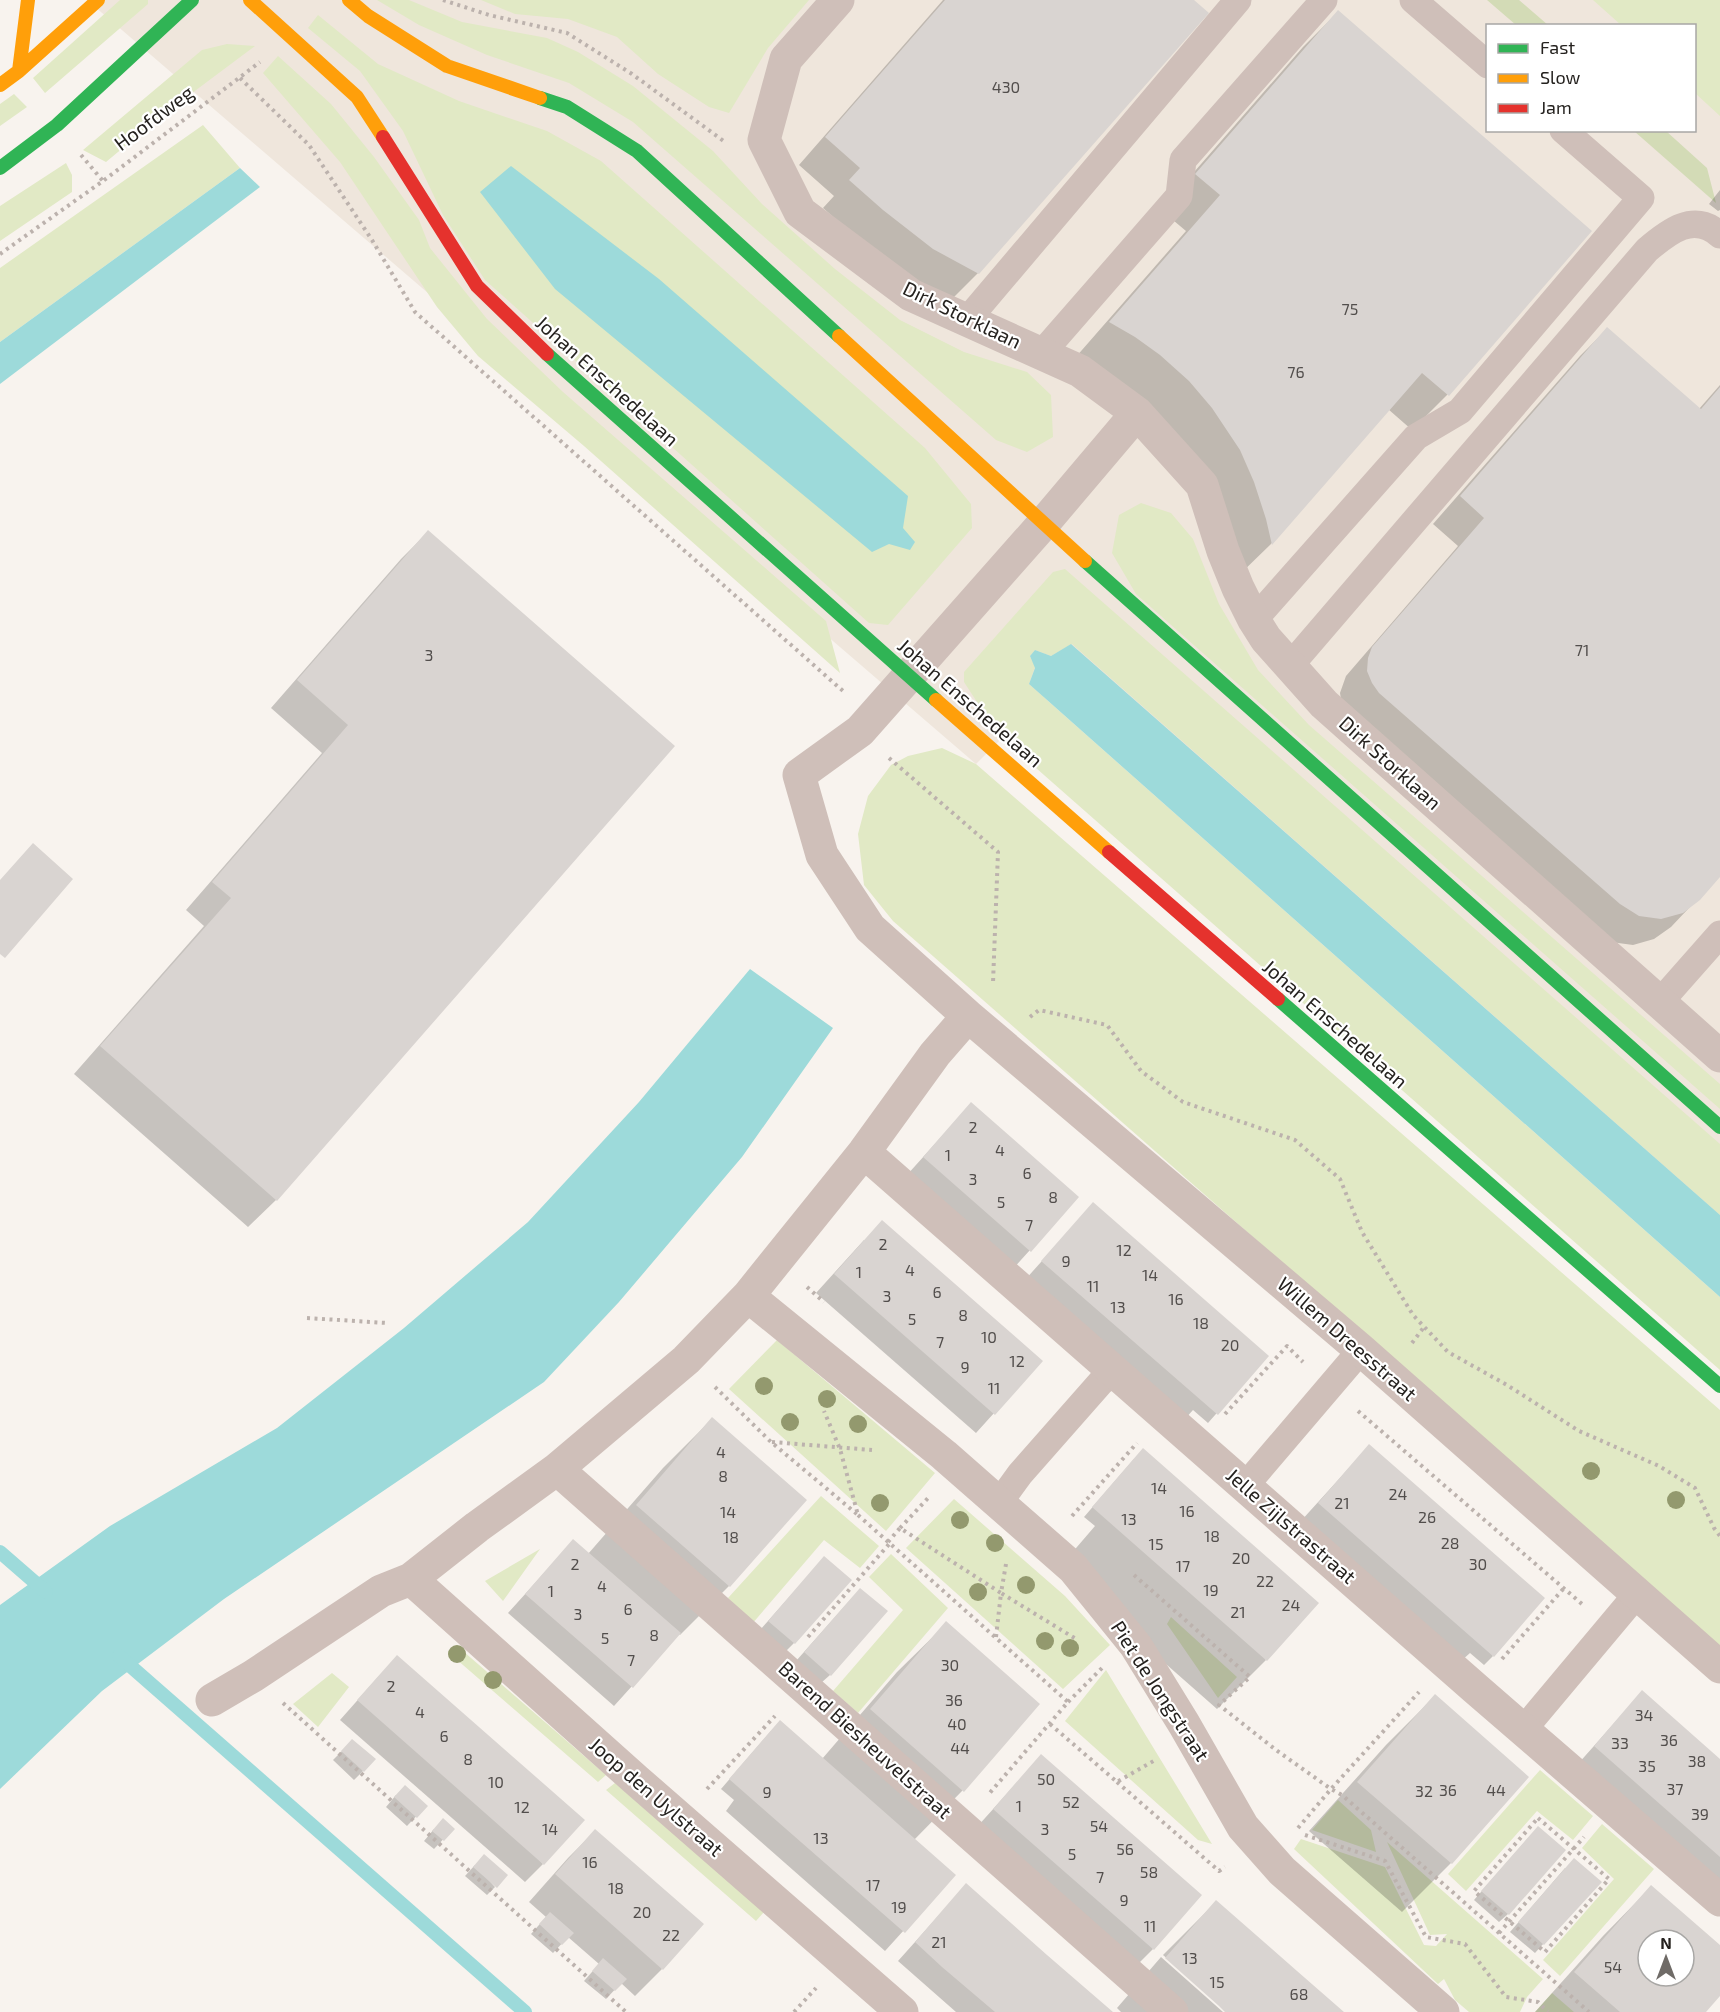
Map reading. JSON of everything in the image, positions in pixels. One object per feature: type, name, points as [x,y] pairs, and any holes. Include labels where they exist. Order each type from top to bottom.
[{"type":"street","points":[[19,71],[28,0]]},
{"type":"street","points":[[0,84],[19,71],[98,0]]},
{"type":"street","points":[[0,168],[57,125],[192,0]]},
{"type":"street","name":"Johan Enschedelaan","points":[[250,0],[357,97],[477,286],[567,374],[908,676],[1720,1386]]},
{"type":"street","points":[[349,0],[368,16],[447,66],[567,107],[637,151],[1043,524],[1720,1127]]},
{"type":"street","points":[[764,141],[786,59],[838,0]]},
{"type":"street","name":"Dirk Storklaan","points":[[764,141],[800,212],[911,295],[1080,370],[1137,413],[1202,485],[1223,551],[1238,588],[1266,639],[1289,667],[1324,704],[1720,1056]]},
{"type":"street","points":[[860,731],[1043,524],[1137,413]]},
{"type":"street","name":"Willem Dreesstraat","points":[[860,731],[798,775],[822,855],[870,928],[968,1016],[1361,1350],[1720,1667]]},
{"type":"street","points":[[212,1700],[253,1676],[381,1591],[411,1579],[477,1527],[557,1469],[686,1360],[748,1296],[864,1152],[934,1054],[968,1016]]},
{"type":"street","name":"Jelle Zijlstrastraat","points":[[864,1152],[1523,1731],[1720,1900]]},
{"type":"street","name":"Piet de Jongstraat","points":[[748,1296],[944,1455],[1073,1568],[1136,1646],[1243,1827],[1282,1871],[1443,2012]]},
{"type":"street","name":"Barend Biesheuvelstraat","points":[[557,1469],[1172,2012]]},
{"type":"street","name":"Joop den Uylstraat","points":[[411,1579],[902,2012]]},
{"type":"lane","points":[[968,319],[1238,0]]},
{"type":"lane","points":[[1042,353],[1179,196],[1182,160],[1324,0]]},
{"type":"lane","points":[[1413,0],[1486,63]]},
{"type":"lane","points":[[1254,620],[1416,437],[1460,411],[1641,198],[1565,132]]},
{"type":"lane","points":[[1289,667],[1647,250],[1669,231],[1694,223],[1713,228],[1720,235]]},
{"type":"lane","points":[[1660,1002],[1720,934]]},
{"type":"lane","points":[[1245,1486],[1361,1350]]},
{"type":"lane","points":[[1007,1510],[1020,1474],[1101,1382],[1115,1372]]},
{"type":"lane","points":[[1523,1731],[1637,1594]]},
{"type":"path","points":[[443,0],[489,15],[567,33],[632,74],[728,144],[764,141]]},
{"type":"path","name":"Hoofdweg","points":[[0,254],[103,181],[290,38]]},
{"type":"path","points":[[860,731],[998,852],[992,1004],[968,1016]]},
{"type":"path","points":[[1024,1022],[1039,1010],[1107,1025],[1141,1071],[1183,1102],[1294,1140],[1340,1179],[1362,1232],[1407,1306],[1448,1352],[1507,1385],[1579,1431],[1659,1466],[1695,1488],[1720,1536]]},
{"type":"path","points":[[307,1318],[387,1323]]},
{"type":"path","points":[[1198,1444],[1287,1346],[1330,1387],[1564,1588],[1608,1629]]},
{"type":"path","points":[[686,1360],[771,1442],[858,1515],[1068,1702]]},
{"type":"path","points":[[822,1408],[840,1449],[858,1515]]},
{"type":"path","points":[[1070,1518],[1163,1414]]},
{"type":"path","points":[[771,1442],[874,1450]]},
{"type":"path","points":[[996,1637],[1007,1510]]},
{"type":"path","points":[[680,1818],[792,1676],[900,1528],[1080,1642]]},
{"type":"path","points":[[1133,1574],[1250,1677],[1219,1705],[1276,1750],[1330,1789],[1342,1795],[1589,2012]]},
{"type":"path","points":[[1476,1689],[1564,1588]]},
{"type":"path","points":[[961,1826],[1068,1702],[1110,1660],[1136,1646]]},
{"type":"path","points":[[1445,1662],[1294,1832],[1385,1861],[1426,1937],[1465,1944],[1506,1997],[1538,2002],[1548,2012]]},
{"type":"path","points":[[253,1676],[626,2012]]},
{"type":"path","points":[[1050,1724],[1219,1871],[1258,1843]]},
{"type":"path","points":[[1117,1782],[1193,1739]]},
{"type":"path","points":[[1499,1933],[1611,1806]]},
{"type":"path","points":[[1538,1818],[1609,1879],[1545,1952],[1509,1922],[1474,1891],[1538,1818]]},
{"type":"shaded area","points":[[87,0],[1720,0],[1720,1264],[1053,687],[976,764]]},
{"type":"green space","points":[[120,0],[148,0],[148,4],[45,93],[33,78]]},
{"type":"green space","points":[[377,0],[409,0],[462,22],[547,38],[578,52],[633,86],[713,151],[762,204],[835,269],[900,320],[964,352],[1027,372],[1051,395],[1053,437],[1027,452],[996,440],[633,122],[569,83],[487,55],[419,25]]},
{"type":"green space","points":[[481,0],[809,0],[768,48],[729,113],[709,107],[658,74],[617,37],[568,19],[515,14]]},
{"type":"green space","points":[[1487,0],[1519,0],[1547,24],[1515,24]]},
{"type":"green space","points":[[1593,0],[1720,0],[1720,116],[1696,94],[1696,24],[1620,24]]},
{"type":"green space","points":[[318,15],[378,64],[459,101],[547,131],[601,161],[925,448],[971,504],[972,528],[888,625],[869,623],[485,280],[443,215],[403,131],[360,71],[308,28]]},
{"type":"green space","points":[[227,44],[255,46],[160,117],[106,162],[83,150],[202,50]]},
{"type":"green space","points":[[278,56],[331,104],[374,157],[419,220],[430,248],[487,319],[563,392],[826,621],[840,673],[584,446],[478,356],[437,307],[340,162],[263,73]]},
{"type":"green space","points":[[14,94],[27,107],[0,126],[0,104]]},
{"type":"green space","points":[[203,125],[240,168],[0,342],[0,268]]},
{"type":"green space","points":[[1635,132],[1667,132],[1707,168],[1716,203]]},
{"type":"green space","points":[[66,163],[72,175],[72,192],[0,241],[0,206]]},
{"type":"green space","points":[[1141,503],[1171,513],[1193,539],[1219,604],[1258,670],[1309,725],[1720,1084],[1720,1109],[1136,594],[1112,553],[1119,515]]},
{"type":"green space","points":[[1065,569],[1720,1144],[1720,1215],[1072,644],[1051,656],[1035,650],[1030,656],[1035,667],[1029,684],[1720,1297],[1720,1370],[1019,753],[988,719],[964,682],[964,672],[1053,572]]},
{"type":"green space","points":[[942,748],[976,764],[1720,1410],[1720,1647],[893,921],[864,885],[858,834],[868,796],[891,765],[908,756]]},
{"type":"green space","points":[[777,1340],[935,1473],[886,1531],[729,1389]]},
{"type":"green space","points":[[821,1496],[879,1546],[860,1568],[824,1540],[752,1624],[728,1598]]},
{"type":"green space","points":[[954,1499],[1065,1596],[1110,1645],[1063,1689],[906,1548]]},
{"type":"green space","points":[[540,1549],[503,1601],[485,1581]]},
{"type":"green space","points":[[891,1554],[948,1608],[858,1713],[833,1691],[903,1610],[869,1577]]},
{"type":"green space","points":[[1171,1617],[1237,1677],[1218,1698],[1167,1624]]},
{"type":"green space","points":[[456,1645],[606,1775],[598,1782],[448,1652]]},
{"type":"green space","points":[[1106,1670],[1212,1844],[1198,1840],[1065,1721]]},
{"type":"green space","points":[[332,1673],[349,1687],[318,1727],[293,1704]]},
{"type":"green space","points":[[1540,1770],[1593,1816],[1573,1840],[1537,1811],[1466,1891],[1448,1874]]},
{"type":"green space","points":[[615,1783],[764,1912],[756,1921],[606,1790]]},
{"type":"green space","points":[[1338,1800],[1371,1830],[1376,1852],[1312,1830]]},
{"type":"green space","points":[[1602,1824],[1654,1869],[1560,1976],[1543,1960],[1614,1879],[1582,1848]]},
{"type":"green space","points":[[1301,1839],[1385,1867],[1424,1945],[1436,1946],[1447,1934],[1430,1935],[1387,1842],[1543,1979],[1527,1997],[1520,2012],[1469,2012],[1455,2000],[1444,1979],[1438,1984],[1294,1849]]},
{"type":"green space","points":[[1552,1993],[1574,2012],[1535,2012]]},
{"type":"water","points":[[511,166],[659,279],[908,496],[903,528],[915,542],[910,550],[889,544],[872,552],[555,289],[480,192]]},
{"type":"water","points":[[240,168],[260,187],[0,384],[0,342]]},
{"type":"water","points":[[1071,644],[1720,1215],[1720,1297],[1029,684],[1035,668],[1030,656],[1035,650],[1051,656]]},
{"type":"water","points":[[750,969],[833,1028],[742,1157],[619,1302],[544,1382],[224,1599],[102,1691],[0,1789],[0,1605],[110,1526],[277,1428],[404,1328],[528,1222],[639,1102]]},
{"type":"building","points":[[945,0],[1194,0],[1209,13],[979,274],[933,249],[849,180],[860,168],[825,137]]},
{"type":"building","points":[[1338,10],[1592,231],[1449,396],[1422,373],[1272,545],[1254,482],[1240,450],[1212,408],[1189,381],[1160,355],[1109,322],[1220,195],[1195,174]]},
{"type":"building","points":[[1607,327],[1701,409],[1720,387],[1720,877],[1700,900],[1683,913],[1661,919],[1639,916],[1620,904],[1379,693],[1367,671],[1372,647],[1484,518],[1460,496]]},
{"type":"building","points":[[428,530],[675,746],[277,1201],[100,1046],[231,898],[212,882],[348,725],[297,680]]},
{"type":"building","points":[[33,843],[73,879],[5,958],[0,954],[0,880]]},
{"type":"building","points":[[971,1102],[1079,1197],[1031,1252],[923,1157]]},
{"type":"building","points":[[1093,1202],[1269,1356],[1218,1415],[1041,1261]]},
{"type":"building","points":[[882,1220],[1043,1361],[995,1415],[834,1274]]},
{"type":"building","points":[[712,1417],[807,1500],[730,1587],[636,1505]]},
{"type":"building","points":[[1369,1444],[1545,1598],[1494,1657],[1318,1503]]},
{"type":"building","points":[[1143,1448],[1319,1603],[1267,1661],[1092,1507]]},
{"type":"building","points":[[573,1539],[681,1633],[633,1688],[525,1594]]},
{"type":"building","points":[[824,1556],[852,1580],[795,1644],[768,1621]]},
{"type":"building","points":[[860,1588],[888,1611],[831,1676],[804,1652]]},
{"type":"building","points":[[946,1621],[1040,1704],[964,1792],[870,1709]]},
{"type":"building","points":[[397,1655],[585,1820],[544,1865],[357,1700]]},
{"type":"building","points":[[1642,1690],[1720,1759],[1720,1857],[1594,1746]]},
{"type":"building","points":[[1435,1694],[1529,1777],[1452,1864],[1357,1782]]},
{"type":"building","points":[[780,1720],[956,1875],[905,1933],[729,1779]]},
{"type":"building","points":[[352,1739],[376,1759],[364,1772],[341,1751]]},
{"type":"building","points":[[1041,1754],[1202,1895],[1154,1950],[993,1809]]},
{"type":"building","points":[[405,1785],[428,1806],[417,1818],[394,1797]]},
{"type":"building","points":[[443,1818],[455,1829],[444,1841],[432,1831]]},
{"type":"building","points":[[1538,1826],[1566,1850],[1509,1915],[1481,1891]]},
{"type":"building","points":[[595,1829],[704,1924],[663,1970],[555,1874]]},
{"type":"building","points":[[484,1854],[508,1875],[497,1888],[473,1867]]},
{"type":"building","points":[[1574,1858],[1602,1882],[1544,1945],[1518,1922]]},
{"type":"building","points":[[966,1883],[1113,2012],[995,2012],[942,1967],[915,1942]]},
{"type":"building","points":[[1651,1885],[1720,1945],[1720,1996],[1706,2012],[1620,2012],[1574,1972]]},
{"type":"building","points":[[1216,1900],[1344,2012],[1225,2012],[1165,1958]]},
{"type":"building","points":[[550,1912],[574,1933],[562,1945],[539,1924]]},
{"type":"building","points":[[603,1958],[627,1979],[615,1991],[592,1971]]},
{"type":"waterway","points":[[0,1552],[46,1592]]},
{"type":"waterway","points":[[119,1656],[525,2012]]},
{"type":"traffic: fast","points":[[0,168],[57,125],[192,0]]},
{"type":"traffic: fast","points":[[540,98],[567,107],[637,151],[839,336]]},
{"type":"traffic: fast","points":[[547,354],[936,700]]},
{"type":"traffic: fast","points":[[1085,561],[1720,1127]]},
{"type":"traffic: fast","points":[[1278,999],[1720,1386]]},
{"type":"traffic: slow","points":[[19,71],[28,0]]},
{"type":"traffic: slow","points":[[0,85],[19,71],[98,0]]},
{"type":"traffic: slow","points":[[250,0],[357,97],[383,137]]},
{"type":"traffic: slow","points":[[349,0],[368,16],[447,66],[540,98]]},
{"type":"traffic: slow","points":[[839,336],[1085,561]]},
{"type":"traffic: slow","points":[[936,700],[1109,852]]},
{"type":"traffic: jam","points":[[383,137],[477,286],[547,354]]},
{"type":"traffic: jam","points":[[1109,852],[1278,999]]}]
